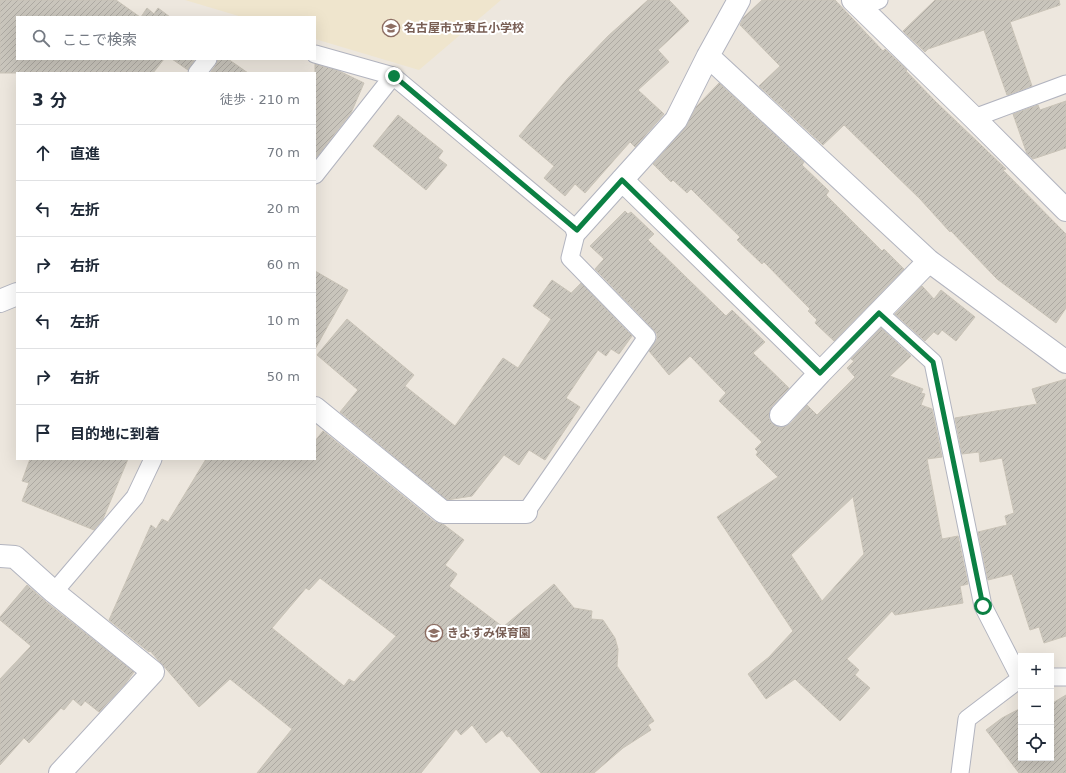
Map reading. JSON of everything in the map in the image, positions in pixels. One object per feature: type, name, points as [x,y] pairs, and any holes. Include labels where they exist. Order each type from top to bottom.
[{"type":"street","points":[[577,230],[676,120],[708,56],[739,0]]},
{"type":"street","points":[[864,2],[974,118],[1066,210]]},
{"type":"street","points":[[708,56],[929,261],[1066,362]]},
{"type":"street","points":[[622,180],[820,373]]},
{"type":"street","points":[[781,415],[929,261]]},
{"type":"street","points":[[0,301],[16,294]]},
{"type":"street","points":[[316,409],[443,512],[526,512]]},
{"type":"street","points":[[0,556],[15,557],[54,592],[153,672],[60,773]]},
{"type":"lane","points":[[316,54],[394,76],[577,230],[570,258],[647,337],[526,512]]},
{"type":"lane","points":[[198,72],[207,60]]},
{"type":"lane","points":[[316,174],[394,76]]},
{"type":"lane","points":[[974,118],[1066,84]]},
{"type":"lane","points":[[879,313],[933,362],[983,606],[1018,674]]},
{"type":"lane","points":[[54,592],[135,496],[153,460]]},
{"type":"lane","points":[[1054,677],[1066,677]]},
{"type":"lane","points":[[960,773],[967,719],[1018,680]]},
{"type":"shaded area","name":"名古屋市立東丘小学校","points":[[185,0],[501,0],[419,70],[316,39],[316,16],[239,16]]},
{"type":"building","points":[[0,0],[116,0],[139,16],[16,16],[16,60],[163,60],[154,72],[0,73]]},
{"type":"building","points":[[648,0],[669,0],[689,21],[658,50],[669,62],[638,90],[664,114],[635,147],[630,142],[585,193],[575,184],[565,196],[544,178],[554,166],[519,136],[568,78],[608,36]]},
{"type":"building","points":[[762,0],[835,0],[883,51],[885,49],[907,70],[906,71],[936,102],[1006,169],[1003,170],[1066,234],[1066,308],[1056,323],[997,279],[951,231],[950,232],[920,199],[844,125],[823,145],[759,86],[780,66],[740,25],[743,18]]},
{"type":"building","points":[[935,0],[1059,0],[1060,5],[1010,22],[1032,86],[1007,95],[984,30],[928,49],[925,52],[903,31]]},
{"type":"building","points":[[147,8],[154,14],[158,8],[169,16],[142,16]]},
{"type":"building","points":[[173,60],[194,60],[188,70]]},
{"type":"building","points":[[218,60],[229,60],[247,72],[211,72]]},
{"type":"building","points":[[315,64],[337,70],[364,83],[351,113],[316,158],[316,72]]},
{"type":"building","points":[[719,83],[804,162],[802,165],[829,191],[826,195],[882,251],[884,249],[904,269],[834,341],[815,323],[817,320],[808,311],[810,309],[764,262],[762,264],[737,240],[740,237],[691,189],[687,193],[673,180],[671,182],[653,164],[685,128],[696,107]]},
{"type":"building","points":[[1066,101],[1066,148],[1033,159],[1027,154],[1013,114],[1038,105],[1040,110]]},
{"type":"building","points":[[398,115],[443,151],[438,158],[447,165],[426,190],[373,146]]},
{"type":"building","points":[[625,211],[628,214],[631,212],[654,234],[648,240],[726,316],[732,310],[765,342],[753,353],[789,388],[772,406],[769,412],[769,419],[778,427],[784,427],[790,424],[807,405],[817,415],[855,377],[847,368],[854,361],[851,359],[881,328],[911,356],[890,376],[923,389],[921,393],[925,394],[921,405],[932,409],[942,457],[927,459],[942,539],[958,536],[968,584],[960,586],[963,603],[895,615],[892,611],[847,659],[859,670],[855,675],[870,688],[840,721],[795,679],[766,699],[748,674],[769,657],[793,631],[717,517],[778,477],[756,455],[758,452],[755,449],[762,442],[719,401],[726,393],[690,356],[669,375],[649,351],[657,339],[657,334],[595,269],[604,259],[590,246]],"holes":[[[853,497],[864,554],[822,601],[791,555]]]},
{"type":"building","points":[[316,272],[348,290],[316,347]]},
{"type":"building","points":[[552,280],[571,293],[581,283],[632,336],[619,354],[611,349],[606,356],[598,350],[566,398],[580,407],[545,460],[529,450],[519,465],[504,455],[472,496],[447,500],[340,412],[358,390],[317,355],[347,319],[414,375],[405,386],[455,426],[503,358],[518,368],[551,319],[533,306]]},
{"type":"building","points":[[922,286],[934,299],[941,290],[975,317],[956,341],[942,330],[938,335],[934,332],[925,341],[895,314]]},
{"type":"building","points":[[1066,379],[1066,636],[1044,643],[1039,627],[1030,630],[1012,574],[988,580],[978,532],[1007,525],[1005,516],[1014,513],[1002,458],[980,462],[979,452],[962,454],[955,418],[1037,404],[1032,389]]},
{"type":"building","points":[[323,431],[435,522],[443,524],[464,540],[445,565],[457,574],[449,586],[503,627],[554,584],[574,608],[592,611],[591,619],[603,620],[615,638],[618,649],[617,666],[654,721],[648,725],[651,730],[623,748],[594,773],[541,773],[502,730],[486,743],[472,725],[461,735],[456,729],[421,773],[257,773],[292,729],[230,679],[199,707],[150,651],[149,652],[109,620],[151,525],[156,529],[162,519],[168,522],[205,460],[316,460],[316,440]],"holes":[[[320,578],[396,636],[354,682],[349,679],[344,686],[272,628],[306,588],[309,590]]]},
{"type":"building","points":[[30,460],[128,460],[103,519],[94,530],[22,501],[29,483],[22,481]]},
{"type":"building","points":[[27,585],[46,602],[134,672],[99,712],[85,701],[81,706],[73,699],[64,710],[61,708],[29,743],[24,738],[0,765],[0,679],[31,646],[0,620],[0,617]]},
{"type":"building","points":[[1066,695],[1066,773],[1019,773],[986,730],[1002,718],[1018,710],[1018,761],[1054,761],[1054,702]]},
{"type":"place","name":"名古屋市立東丘小学校","points":[[391,28]]},
{"type":"place","name":"きよすみ保育園","points":[[434,633]]},
{"type":"route","points":[[394,76],[577,230],[622,180],[820,373],[879,313],[933,362],[983,606]]}]
